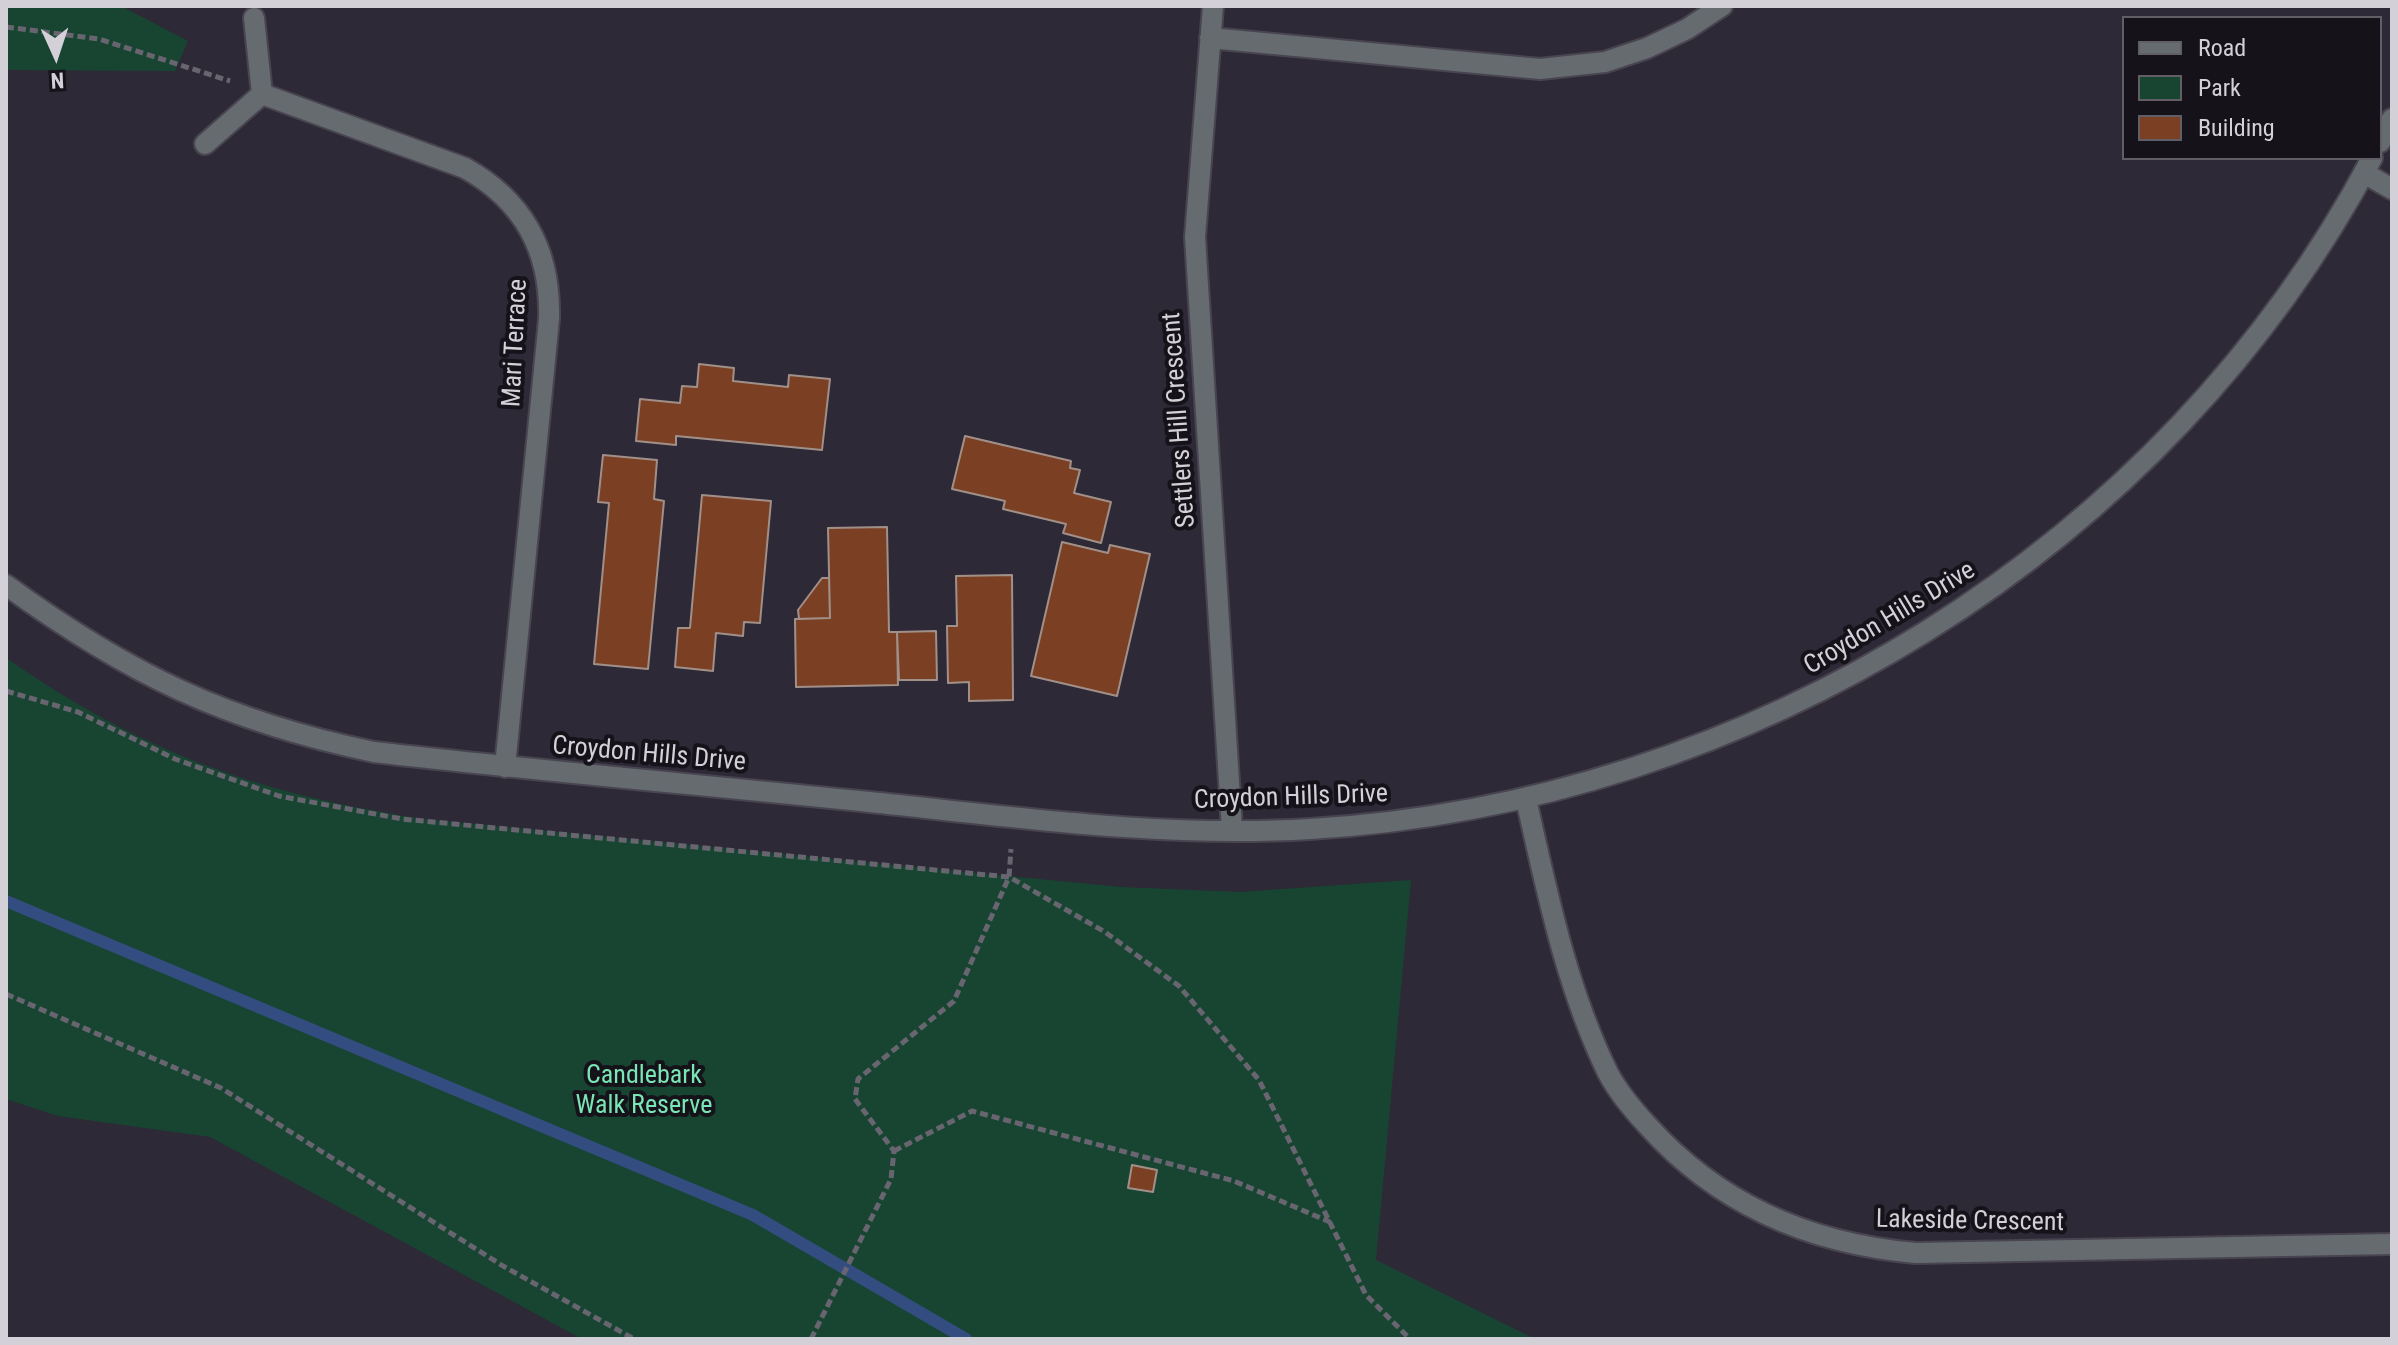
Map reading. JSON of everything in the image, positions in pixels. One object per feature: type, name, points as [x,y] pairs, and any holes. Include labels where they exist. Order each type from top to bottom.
[{"type":"street","name":"Settlers Hill Crescent","points":[[1213,6],[1195,237],[1232,830]]},
{"type":"street","points":[[1210,38],[1540,69],[1605,62],[1647,48],[1687,29],[1722,6]]},
{"type":"street","points":[[205,144],[262,94],[254,18]]},
{"type":"street","name":"Mari Terrace","points":[[262,94],[465,168],[486,180],[521,214],[545,264],[549,319],[505,767]]},
{"type":"street","points":[[2382,138],[2392,119]]},
{"type":"street","points":[[2368,165],[2392,189]]},
{"type":"street","name":"Croydon Hills Drive","points":[[6,585],[105,654],[216,709],[268,727],[374,752],[1122,827],[1232,830],[1379,823],[1526,799],[1647,764],[1783,710],[1870,666],[1999,584],[2109,494],[2190,415],[2292,290],[2368,165]]},
{"type":"street","name":"Lakeside Crescent","points":[[1526,799],[1561,944],[1609,1075],[1666,1146],[1700,1175],[1771,1218],[1842,1243],[1916,1253],[2392,1244]]},
{"type":"path","points":[[6,27],[99,39],[206,71],[262,94]]},
{"type":"path","points":[[6,691],[78,712],[175,759],[264,790],[339,808],[402,819],[1009,877],[1105,932],[1179,986],[1259,1080],[1366,1295],[1410,1339]]},
{"type":"path","points":[[811,1339],[891,1179],[894,1151],[855,1099],[858,1079],[954,1001],[1009,877],[1013,816]]},
{"type":"path","points":[[6,994],[221,1088],[503,1266],[634,1339]]},
{"type":"path","points":[[894,1151],[972,1111],[1234,1181],[1332,1223]]},
{"type":"green space","points":[[6,6],[121,6],[188,41],[175,71],[6,70]]},
{"type":"green space","name":"Candlebark Walk Reserve","points":[[6,658],[106,720],[204,765],[307,796],[423,819],[1121,887],[1240,892],[1411,880],[1376,1260],[1535,1339],[582,1339],[210,1137],[58,1116],[6,1099]]},
{"type":"building","points":[[699,364],[734,368],[733,381],[788,387],[789,375],[830,379],[822,450],[676,436],[676,445],[636,441],[640,399],[680,403],[682,386],[697,387]]},
{"type":"building","points":[[965,436],[1071,461],[1070,468],[1080,470],[1074,493],[1111,502],[1101,543],[1063,533],[1066,524],[1003,509],[1005,501],[952,489]]},
{"type":"building","points":[[603,455],[657,460],[654,499],[664,501],[648,669],[594,664],[609,503],[598,502]]},
{"type":"building","points":[[702,495],[771,501],[760,623],[744,622],[743,636],[716,633],[713,671],[675,667],[678,628],[690,628]]},
{"type":"building","points":[[887,527],[889,632],[897,632],[898,685],[796,687],[795,619],[830,618],[828,528]]},
{"type":"building","points":[[1062,542],[1108,553],[1110,545],[1150,554],[1117,696],[1031,676]]},
{"type":"building","points":[[1012,575],[1013,700],[969,701],[969,682],[948,683],[947,626],[957,626],[956,576]]},
{"type":"building","points":[[822,578],[829,578],[830,618],[799,619],[798,610]]},
{"type":"building","points":[[936,631],[937,680],[899,680],[897,632]]},
{"type":"building","points":[[1132,1165],[1157,1170],[1153,1192],[1128,1188]]},
{"type":"waterway","points":[[6,901],[753,1215],[966,1339]]}]
